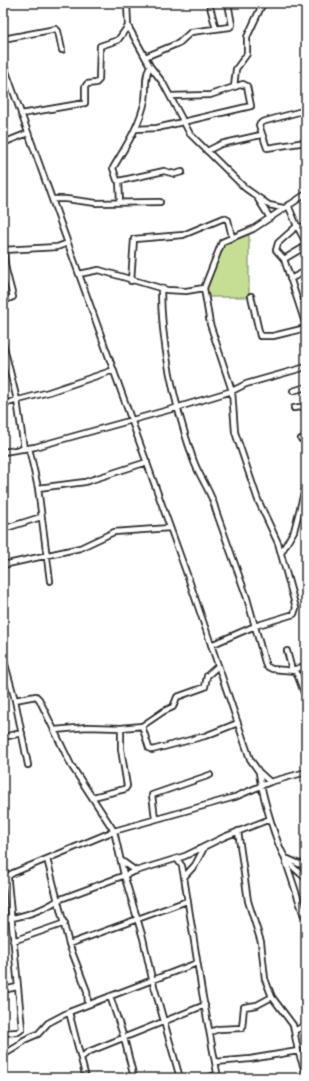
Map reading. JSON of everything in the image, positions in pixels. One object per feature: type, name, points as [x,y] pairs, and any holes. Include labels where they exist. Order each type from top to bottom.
[{"type":"street","points":[[127,3],[128,26],[150,66],[170,96],[190,134],[244,188],[276,207],[284,208]]},
{"type":"street","points":[[209,3],[216,29]]},
{"type":"street","points":[[145,57],[179,43],[191,32],[228,28],[232,25],[228,3]]},
{"type":"street","points":[[234,86],[236,69],[247,54],[247,37],[263,3]]},
{"type":"street","points":[[21,114],[86,103],[85,87],[87,84],[96,83],[99,80],[100,46],[118,40],[128,26]]},
{"type":"street","points":[[3,39],[56,29],[58,31],[62,50]]},
{"type":"street","points":[[3,63],[132,419],[250,759],[269,783]]},
{"type":"street","points":[[120,202],[119,181],[116,180],[112,168],[136,129],[145,99],[147,74],[150,66]]},
{"type":"street","points":[[3,79],[9,78]]},
{"type":"street","points":[[136,129],[157,128],[206,115],[250,107],[247,86],[243,84],[210,95],[170,96]]},
{"type":"street","points":[[306,110],[262,122],[259,125],[261,135],[267,148],[306,142]]},
{"type":"street","points":[[3,143],[28,134]]},
{"type":"street","points":[[207,151],[221,144],[261,135]]},
{"type":"street","points":[[119,181],[158,172],[167,171],[175,174],[182,172]]},
{"type":"street","points":[[211,645],[255,626],[296,612],[281,553],[258,500],[236,436],[232,391],[210,324],[204,288],[222,242],[247,232],[306,194]]},
{"type":"street","points":[[257,197],[270,218]]},
{"type":"street","points":[[53,199],[66,199],[96,203],[160,202]]},
{"type":"street","points":[[288,205],[306,243]]},
{"type":"street","points":[[132,281],[134,239],[183,235],[224,218],[228,220],[232,237]]},
{"type":"street","points":[[297,226],[306,228]]},
{"type":"street","points":[[252,296],[260,336],[273,336],[306,327],[284,259],[278,254],[276,247],[297,226]]},
{"type":"street","points":[[3,301],[13,297],[6,270],[3,250],[57,247],[68,243]]},
{"type":"street","points":[[284,259],[306,246]]},
{"type":"street","points":[[79,274],[99,270],[161,289],[186,291],[204,288]]},
{"type":"street","points":[[290,279],[306,271]]},
{"type":"street","points":[[161,289],[164,341],[178,407],[192,455],[199,474],[212,498],[248,598],[266,666],[272,669],[292,670],[306,666]]},
{"type":"street","points":[[3,343],[4,353],[17,400],[24,449]]},
{"type":"street","points":[[3,452],[29,448],[178,407],[232,391],[246,384],[306,367]]},
{"type":"street","points":[[3,404],[49,392],[114,370]]},
{"type":"street","points":[[293,391],[306,387]]},
{"type":"street","points":[[294,408],[306,406]]},
{"type":"street","points":[[29,448],[38,488],[50,581]]},
{"type":"street","points":[[38,488],[85,482],[147,462]]},
{"type":"street","points":[[281,553],[294,531],[301,498],[306,485]]},
{"type":"street","points":[[3,529],[41,517]]},
{"type":"street","points":[[3,565],[87,546],[114,532],[170,528]]},
{"type":"street","points":[[287,651],[292,670],[298,674],[306,698]]},
{"type":"street","points":[[3,657],[5,675],[15,700],[28,766]]},
{"type":"street","points":[[55,730],[87,726],[121,728],[142,726],[164,711],[173,707],[177,697],[205,687],[207,676],[218,666]]},
{"type":"street","points":[[15,700],[36,696],[55,730],[71,765],[114,831],[124,875],[180,1078]]},
{"type":"street","points":[[142,726],[149,748],[152,750],[205,736],[238,723]]},
{"type":"street","points":[[93,797],[124,789],[127,786],[121,749],[121,728]]},
{"type":"street","points":[[3,737],[22,733]]},
{"type":"street","points":[[259,772],[260,786],[265,796],[270,819],[285,858],[304,916]]},
{"type":"street","points":[[3,1034],[18,1032],[22,1029],[8,876],[13,872],[114,831],[155,818],[235,797],[260,786],[306,772]]},
{"type":"street","points":[[155,818],[152,795],[210,775]]},
{"type":"street","points":[[265,796],[269,783]]},
{"type":"street","points":[[3,920],[11,919],[50,905],[58,900],[136,870],[185,856],[238,831],[270,819]]},
{"type":"street","points":[[238,831],[248,901],[261,942],[265,979],[272,997],[296,1030],[298,1050],[306,1074]]},
{"type":"street","points":[[184,877],[195,865],[204,848]]},
{"type":"street","points":[[182,866],[185,856]]},
{"type":"street","points":[[285,858],[299,864],[306,863]]},
{"type":"street","points":[[285,858],[296,871],[306,878]]},
{"type":"street","points":[[47,859],[65,923],[69,944],[87,991],[88,1004]]},
{"type":"street","points":[[177,859],[182,866],[217,1076],[208,1078]]},
{"type":"street","points":[[122,861],[136,870]]},
{"type":"street","points":[[69,944],[187,901]]},
{"type":"street","points":[[14,941],[65,923]]},
{"type":"street","points":[[3,1055],[18,1046],[24,1040],[38,1034],[48,1023],[69,1012],[197,963]]},
{"type":"street","points":[[3,990],[17,987]]},
{"type":"street","points":[[110,996],[124,1038],[134,1078]]},
{"type":"street","points":[[210,1032],[219,1029],[242,1028],[244,1007],[257,1005],[272,997]]},
{"type":"street","points":[[82,1057],[88,1052],[205,1005]]},
{"type":"street","points":[[69,1012],[82,1057],[86,1078]]},
{"type":"street","points":[[296,1030],[306,1025]]},
{"type":"street","points":[[215,1062],[250,1059],[298,1050]]},
{"type":"green space","points":[[249,233],[249,297],[207,297],[206,287],[222,243]]}]
